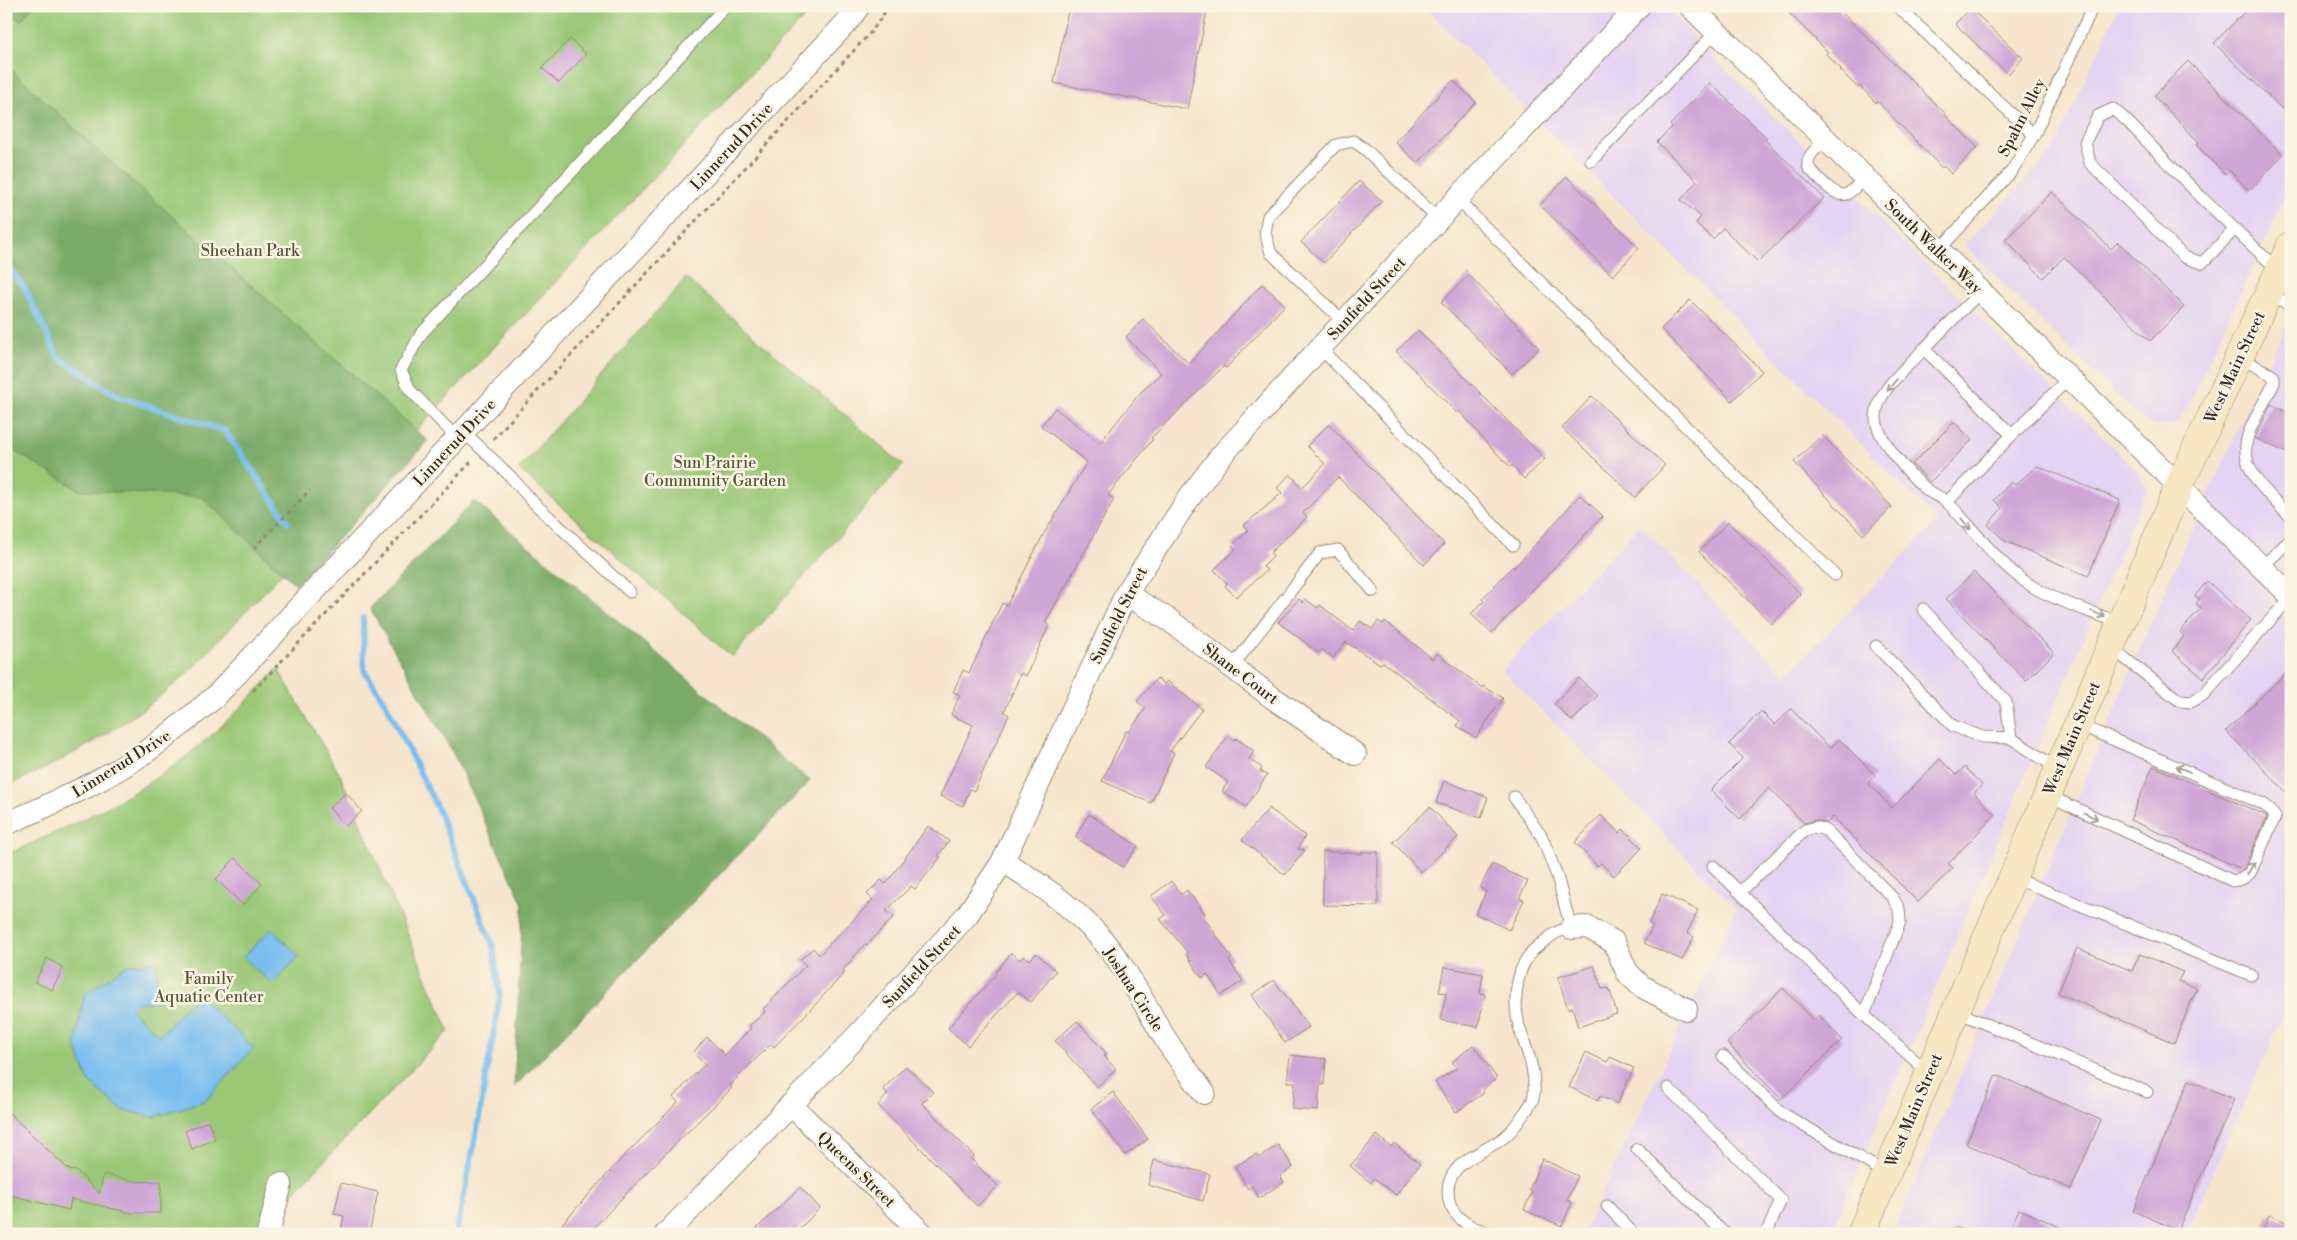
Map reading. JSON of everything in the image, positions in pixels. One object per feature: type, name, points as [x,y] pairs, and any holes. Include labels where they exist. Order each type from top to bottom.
[{"type":"main road","name":"West Main Street","points":[[1861,1234],[2179,486],[2291,245]]},
{"type":"street","name":"Linnerud Drive","points":[[6,824],[70,796],[129,762],[158,744],[215,697],[847,22],[859,6]]},
{"type":"street","name":"Sunfield Street","points":[[666,1234],[791,1105],[967,916],[1002,861],[1126,594],[1189,498],[1220,457],[1438,219],[1639,6]]},
{"type":"street","name":"South Walker Way","points":[[1690,6],[2291,596]]},
{"type":"street","name":"Shane Court","points":[[1126,594],[1169,620],[1355,754]]},
{"type":"street","name":"Joshua Circle","points":[[1002,861],[1032,879],[1082,918],[1099,936],[1122,964],[1169,1044],[1204,1093]]},
{"type":"street","points":[[1571,928],[1588,927],[1614,942],[1627,972],[1641,986],[1686,1009]]},
{"type":"street","name":"Queens Street","points":[[791,1105],[923,1234]]},
{"type":"street","points":[[268,1234],[280,1184]]},
{"type":"lane","points":[[630,592],[534,503],[511,477],[410,390],[401,370],[421,334],[726,6]]},
{"type":"lane","points":[[1897,6],[2034,135]]},
{"type":"lane","name":"Spahn Alley","points":[[1938,250],[2011,172],[2034,135],[2093,6]]},
{"type":"lane","points":[[1591,161],[1716,32]]},
{"type":"lane","points":[[2235,229],[2202,263],[2184,257],[2090,163],[2085,142],[2098,116],[2113,109],[2119,114],[2235,229],[2291,307]]},
{"type":"lane","points":[[1826,140],[1808,158],[1809,168],[1837,194],[1849,193],[1864,178]]},
{"type":"lane","points":[[1344,322],[1271,253],[1265,233],[1268,216],[1336,145],[1353,141],[1365,148],[1438,219]]},
{"type":"lane","points":[[1457,199],[1835,575]]},
{"type":"lane","points":[[1980,292],[1924,349],[1887,390],[1878,403],[1876,417],[1881,432],[1904,467],[1928,490],[1947,502],[1985,546],[2030,584],[2115,635],[2180,701],[2191,702],[2203,695],[2291,596]]},
{"type":"lane","points":[[1320,348],[1513,545]]},
{"type":"lane","points":[[1924,349],[2012,435]]},
{"type":"lane","points":[[2238,357],[2274,377],[2274,383],[2247,438],[2245,450],[2254,477],[2291,517]]},
{"type":"lane","points":[[1947,502],[2069,378]]},
{"type":"lane","points":[[2262,567],[2291,538]]},
{"type":"lane","points":[[1232,667],[1320,553],[1338,550],[1373,591]]},
{"type":"lane","points":[[1923,610],[2006,702],[2011,738]]},
{"type":"lane","points":[[1876,646],[1953,726],[1982,737],[2011,738],[2058,770]]},
{"type":"lane","points":[[2047,795],[2233,881],[2242,880],[2250,873],[2275,817],[2271,810],[2263,804],[2077,724]]},
{"type":"lane","points":[[1492,1234],[1466,1229],[1450,1207],[1448,1189],[1457,1167],[1508,1134],[1527,1110],[1534,1097],[1533,1067],[1519,1026],[1516,999],[1521,967],[1537,946],[1563,928],[1571,928],[1557,876],[1542,837],[1514,797]]},
{"type":"lane","points":[[1740,892],[1804,830],[1816,827],[1826,831],[1894,898],[1899,910],[1900,922],[1864,1015]]},
{"type":"lane","points":[[1714,866],[1864,1015],[1929,1073]]},
{"type":"lane","points":[[2012,877],[2251,975]]},
{"type":"lane","points":[[1956,1011],[2147,1092]]},
{"type":"lane","points":[[1723,1056],[1783,1114],[1886,1173]]},
{"type":"lane","points":[[1668,1088],[1781,1200],[1766,1234]]},
{"type":"lane","points":[[1637,1149],[1714,1230],[1728,1234]]},
{"type":"lane","points":[[1607,1206],[1634,1234]]},
{"type":"path","points":[[254,548],[310,490]]},
{"type":"shaded area","points":[[1434,6],[1665,6],[1713,57],[2137,471],[2147,489],[1831,1234],[1583,1234],[1737,909],[1502,670],[1640,525],[1786,675],[1938,521],[1429,12]]},
{"type":"shaded area","points":[[2119,6],[2291,6],[2291,183],[2188,406],[2179,421],[2171,426],[2151,425],[2139,417],[1964,245],[2052,152]]},
{"type":"shaded area","points":[[2291,314],[2291,577],[2269,600],[2291,623],[2291,997],[2186,1234],[1893,1234],[2171,576]]},
{"type":"green space","name":"Sheehan Park","points":[[6,6],[815,6],[191,670],[148,705],[103,736],[80,750],[6,786]]},
{"type":"green space","points":[[6,6],[33,6],[20,21],[6,9]]},
{"type":"green space","points":[[6,65],[107,159],[428,441],[296,585],[202,497],[79,490],[6,446]]},
{"type":"green space","name":"Sun Prairie Community Garden","points":[[686,278],[903,465],[732,657],[519,469]]},
{"type":"green space","points":[[474,501],[810,781],[514,1087],[523,904],[454,755],[370,608]]},
{"type":"green space","name":"Family Aquatic Center","points":[[278,669],[340,775],[449,1031],[254,1234],[6,1234],[6,855],[98,812],[163,773],[209,737]]},
{"type":"water","points":[[271,929],[299,956],[272,984],[243,957]]},
{"type":"water","points":[[156,962],[159,1001],[135,1003],[130,1008],[159,1036],[198,995],[254,1048],[206,1100],[154,1117],[122,1110],[89,1082],[75,1045],[84,995],[127,965]]},
{"type":"building","points":[[1069,6],[1208,6],[1187,109],[1054,83]]},
{"type":"building","points":[[1782,6],[1835,6],[1946,114],[1977,147],[1951,174],[1944,166],[1942,168],[1877,101],[1876,103],[1860,86],[1858,88],[1840,70],[1826,54],[1828,52]]},
{"type":"building","points":[[2250,6],[2291,6],[2291,102],[2283,110],[2214,43]]},
{"type":"building","points":[[1970,8],[2023,58],[2008,74],[1955,24]]},
{"type":"building","points":[[570,39],[586,54],[559,83],[542,68]]},
{"type":"building","points":[[2188,61],[2283,155],[2249,191],[2229,170],[2225,174],[2196,145],[2199,142],[2154,96]]},
{"type":"building","points":[[1453,80],[1476,102],[1418,163],[1395,142]]},
{"type":"building","points":[[1710,83],[1767,138],[1765,140],[1824,198],[1758,262],[1723,228],[1713,239],[1696,223],[1701,217],[1681,200],[1697,181],[1657,142],[1672,127],[1670,125]]},
{"type":"building","points":[[1567,177],[1639,248],[1613,276],[1540,205]]},
{"type":"building","points":[[1359,181],[1382,201],[1324,263],[1301,242]]},
{"type":"building","points":[[2052,192],[2111,249],[2118,242],[2184,307],[2150,341],[2064,257],[2043,278],[2005,240]]},
{"type":"building","points":[[1469,275],[1539,348],[1512,374],[1441,302]]},
{"type":"building","points":[[1262,284],[1285,305],[1226,368],[1224,366],[1151,438],[1153,439],[1108,495],[1114,499],[1045,623],[1049,625],[1026,676],[1021,673],[1004,712],[1009,715],[974,791],[970,789],[963,806],[940,796],[973,725],[951,715],[960,695],[953,692],[963,670],[969,673],[1002,603],[1007,605],[1042,537],[1087,462],[1041,426],[1055,408],[1100,443],[1139,394],[1161,373],[1126,337],[1143,319],[1189,364]]},
{"type":"building","points":[[1690,300],[1762,371],[1732,401],[1661,329]]},
{"type":"building","points":[[1418,330],[1545,459],[1524,479],[1512,465],[1510,467],[1479,435],[1459,411],[1457,413],[1396,351]]},
{"type":"building","points":[[1592,396],[1665,465],[1635,497],[1562,428]]},
{"type":"building","points":[[2271,404],[2291,414],[2291,455],[2255,438]]},
{"type":"building","points":[[1954,422],[1972,440],[1930,482],[1912,464]]},
{"type":"building","points":[[1329,424],[1444,544],[1424,565],[1338,477],[1303,513],[1307,517],[1270,553],[1274,556],[1263,567],[1267,570],[1236,597],[1225,586],[1227,583],[1214,570],[1236,549],[1232,546],[1248,530],[1243,526],[1282,493],[1277,488],[1290,474],[1302,488],[1325,464],[1307,446]]},
{"type":"building","points":[[1822,435],[1892,507],[1863,535],[1794,462]]},
{"type":"building","points":[[2037,466],[2120,500],[2088,576],[2005,541],[1988,525],[2002,508],[1994,500],[2011,482],[2015,485]]},
{"type":"building","points":[[1580,495],[1603,516],[1492,633],[1471,614],[1484,601],[1482,599],[1513,566],[1514,568]]},
{"type":"building","points":[[1728,522],[1801,594],[1772,624],[1699,552]]},
{"type":"building","points":[[1974,572],[2054,653],[2026,681],[1946,599]]},
{"type":"building","points":[[2207,581],[2251,620],[2203,678],[2172,651],[2184,636],[2180,632],[2201,608],[2196,604],[2200,599],[2195,596]]},
{"type":"building","points":[[1299,599],[1303,603],[1305,599],[1318,608],[1320,605],[1353,631],[1360,621],[1372,629],[1378,621],[1383,624],[1385,621],[1433,659],[1437,653],[1482,688],[1483,686],[1503,698],[1476,738],[1457,726],[1460,721],[1383,662],[1380,664],[1346,642],[1333,658],[1322,649],[1319,653],[1278,622]]},
{"type":"building","points":[[2291,668],[2291,797],[2226,731]]},
{"type":"building","points":[[1157,678],[1164,684],[1167,681],[1202,709],[1170,751],[1174,753],[1151,803],[1102,781],[1126,731],[1129,732],[1146,708],[1137,702]]},
{"type":"building","points":[[1579,678],[1597,696],[1572,721],[1554,704]]},
{"type":"building","points":[[1791,709],[1830,748],[1839,739],[1875,775],[1868,783],[1892,808],[1940,759],[1956,775],[1965,767],[1982,785],[1974,793],[1995,815],[1948,864],[1953,868],[1918,902],[1833,817],[1827,823],[1815,820],[1804,823],[1769,788],[1740,819],[1711,790],[1743,758],[1729,744],[1761,711],[1775,725]]},
{"type":"building","points":[[1228,736],[1235,740],[1236,738],[1254,751],[1249,759],[1262,768],[1260,771],[1267,775],[1246,807],[1222,791],[1228,782],[1206,767]]},
{"type":"building","points":[[2153,766],[2267,817],[2244,868],[2242,869],[2130,820]]},
{"type":"building","points":[[1444,781],[1488,797],[1481,818],[1436,803]]},
{"type":"building","points":[[346,793],[362,811],[346,826],[329,808]]},
{"type":"building","points":[[1430,807],[1458,837],[1421,872],[1393,842]]},
{"type":"building","points":[[1269,808],[1305,836],[1298,849],[1305,850],[1285,875],[1242,840]]},
{"type":"building","points":[[1089,814],[1138,846],[1123,867],[1075,837]]},
{"type":"building","points":[[1601,815],[1619,833],[1623,829],[1642,848],[1614,876],[1601,863],[1597,866],[1575,842]]},
{"type":"building","points":[[928,826],[949,841],[938,856],[941,857],[915,889],[911,886],[886,911],[894,917],[867,945],[865,944],[843,970],[845,972],[812,1008],[774,1047],[771,1044],[730,1085],[732,1088],[640,1179],[588,1234],[553,1234],[620,1160],[678,1102],[673,1097],[705,1064],[693,1053],[707,1037],[725,1055],[751,1028],[749,1026],[765,1012],[763,1009],[806,965],[800,960],[813,948],[819,955],[873,900],[867,894],[881,880],[886,884]]},
{"type":"building","points":[[1323,851],[1362,854],[1362,852],[1378,852],[1378,906],[1323,905]]},
{"type":"building","points":[[235,858],[262,884],[243,905],[216,879]]},
{"type":"building","points":[[1492,864],[1528,881],[1519,898],[1524,900],[1509,930],[1476,914],[1486,891],[1480,888]]},
{"type":"building","points":[[1171,881],[1181,895],[1187,890],[1205,914],[1203,916],[1232,958],[1229,961],[1243,981],[1221,995],[1207,974],[1202,978],[1186,954],[1188,953],[1160,919],[1166,915],[1151,896]]},
{"type":"building","points":[[1662,894],[1698,910],[1687,933],[1694,937],[1682,960],[1644,943],[1653,926],[1649,923]]},
{"type":"building","points":[[2077,948],[2132,971],[2140,954],[2183,972],[2178,981],[2197,988],[2174,1043],[2058,993]]},
{"type":"building","points":[[1011,953],[1020,960],[1024,956],[1030,960],[1036,953],[1056,971],[1031,1002],[1018,992],[968,1046],[948,1028],[996,974]]},
{"type":"building","points":[[47,958],[63,968],[52,990],[35,982]]},
{"type":"building","points":[[1594,966],[1602,989],[1609,988],[1617,1014],[1578,1027],[1572,1007],[1568,1009],[1558,977]]},
{"type":"building","points":[[1444,967],[1483,974],[1480,993],[1485,994],[1478,1027],[1441,1020],[1446,993],[1439,992]]},
{"type":"building","points":[[1274,980],[1309,1027],[1285,1043],[1252,995]]},
{"type":"building","points":[[1783,988],[1814,1020],[1819,1015],[1842,1040],[1781,1099],[1727,1043]]},
{"type":"building","points":[[1077,1021],[1106,1053],[1104,1056],[1116,1069],[1097,1087],[1055,1041]]},
{"type":"building","points":[[1473,1045],[1497,1078],[1482,1090],[1484,1093],[1456,1112],[1435,1082],[1457,1068],[1452,1062]]},
{"type":"building","points":[[1586,1052],[1607,1062],[1610,1057],[1634,1068],[1617,1104],[1600,1096],[1598,1101],[1569,1087]]},
{"type":"building","points":[[1290,1055],[1326,1059],[1324,1085],[1320,1085],[1318,1111],[1292,1109],[1295,1082],[1287,1082]]},
{"type":"building","points":[[906,1066],[933,1092],[922,1103],[974,1156],[971,1159],[998,1186],[977,1206],[878,1105],[888,1094],[883,1089]]},
{"type":"building","points":[[1996,1075],[2101,1120],[2071,1189],[1966,1144]]},
{"type":"building","points":[[2189,1080],[2234,1099],[2178,1230],[2133,1211]]},
{"type":"building","points":[[1113,1092],[1148,1139],[1125,1155],[1091,1109]]},
{"type":"building","points":[[6,1110],[69,1170],[77,1171],[99,1193],[104,1174],[136,1182],[161,1181],[161,1213],[132,1213],[71,1199],[69,1210],[6,1194]]},
{"type":"building","points":[[208,1121],[215,1139],[192,1149],[185,1131]]},
{"type":"building","points":[[1377,1135],[1391,1147],[1394,1143],[1420,1164],[1396,1195],[1374,1178],[1371,1183],[1350,1166]]},
{"type":"building","points":[[1278,1145],[1293,1167],[1280,1176],[1284,1182],[1259,1198],[1252,1186],[1248,1189],[1235,1167],[1256,1154],[1259,1158]]},
{"type":"building","points":[[1542,1159],[1578,1176],[1567,1200],[1572,1202],[1562,1226],[1524,1210],[1532,1192],[1529,1190]]},
{"type":"building","points":[[1154,1160],[1210,1174],[1203,1201],[1148,1185]]},
{"type":"building","points":[[341,1183],[378,1192],[369,1234],[340,1234],[344,1216],[334,1214]]},
{"type":"building","points":[[800,1187],[820,1208],[794,1234],[751,1234]]},
{"type":"building","points":[[2019,1209],[2076,1234],[2008,1234]]},
{"type":"building","points":[[2269,1215],[2291,1224],[2291,1234],[2262,1234]]},
{"type":"waterway","points":[[6,263],[24,287],[58,357],[118,396],[225,431],[288,522]]},
{"type":"waterway","points":[[363,618],[364,670],[385,702],[439,812],[493,946],[500,995],[476,1135],[456,1234]]}]
